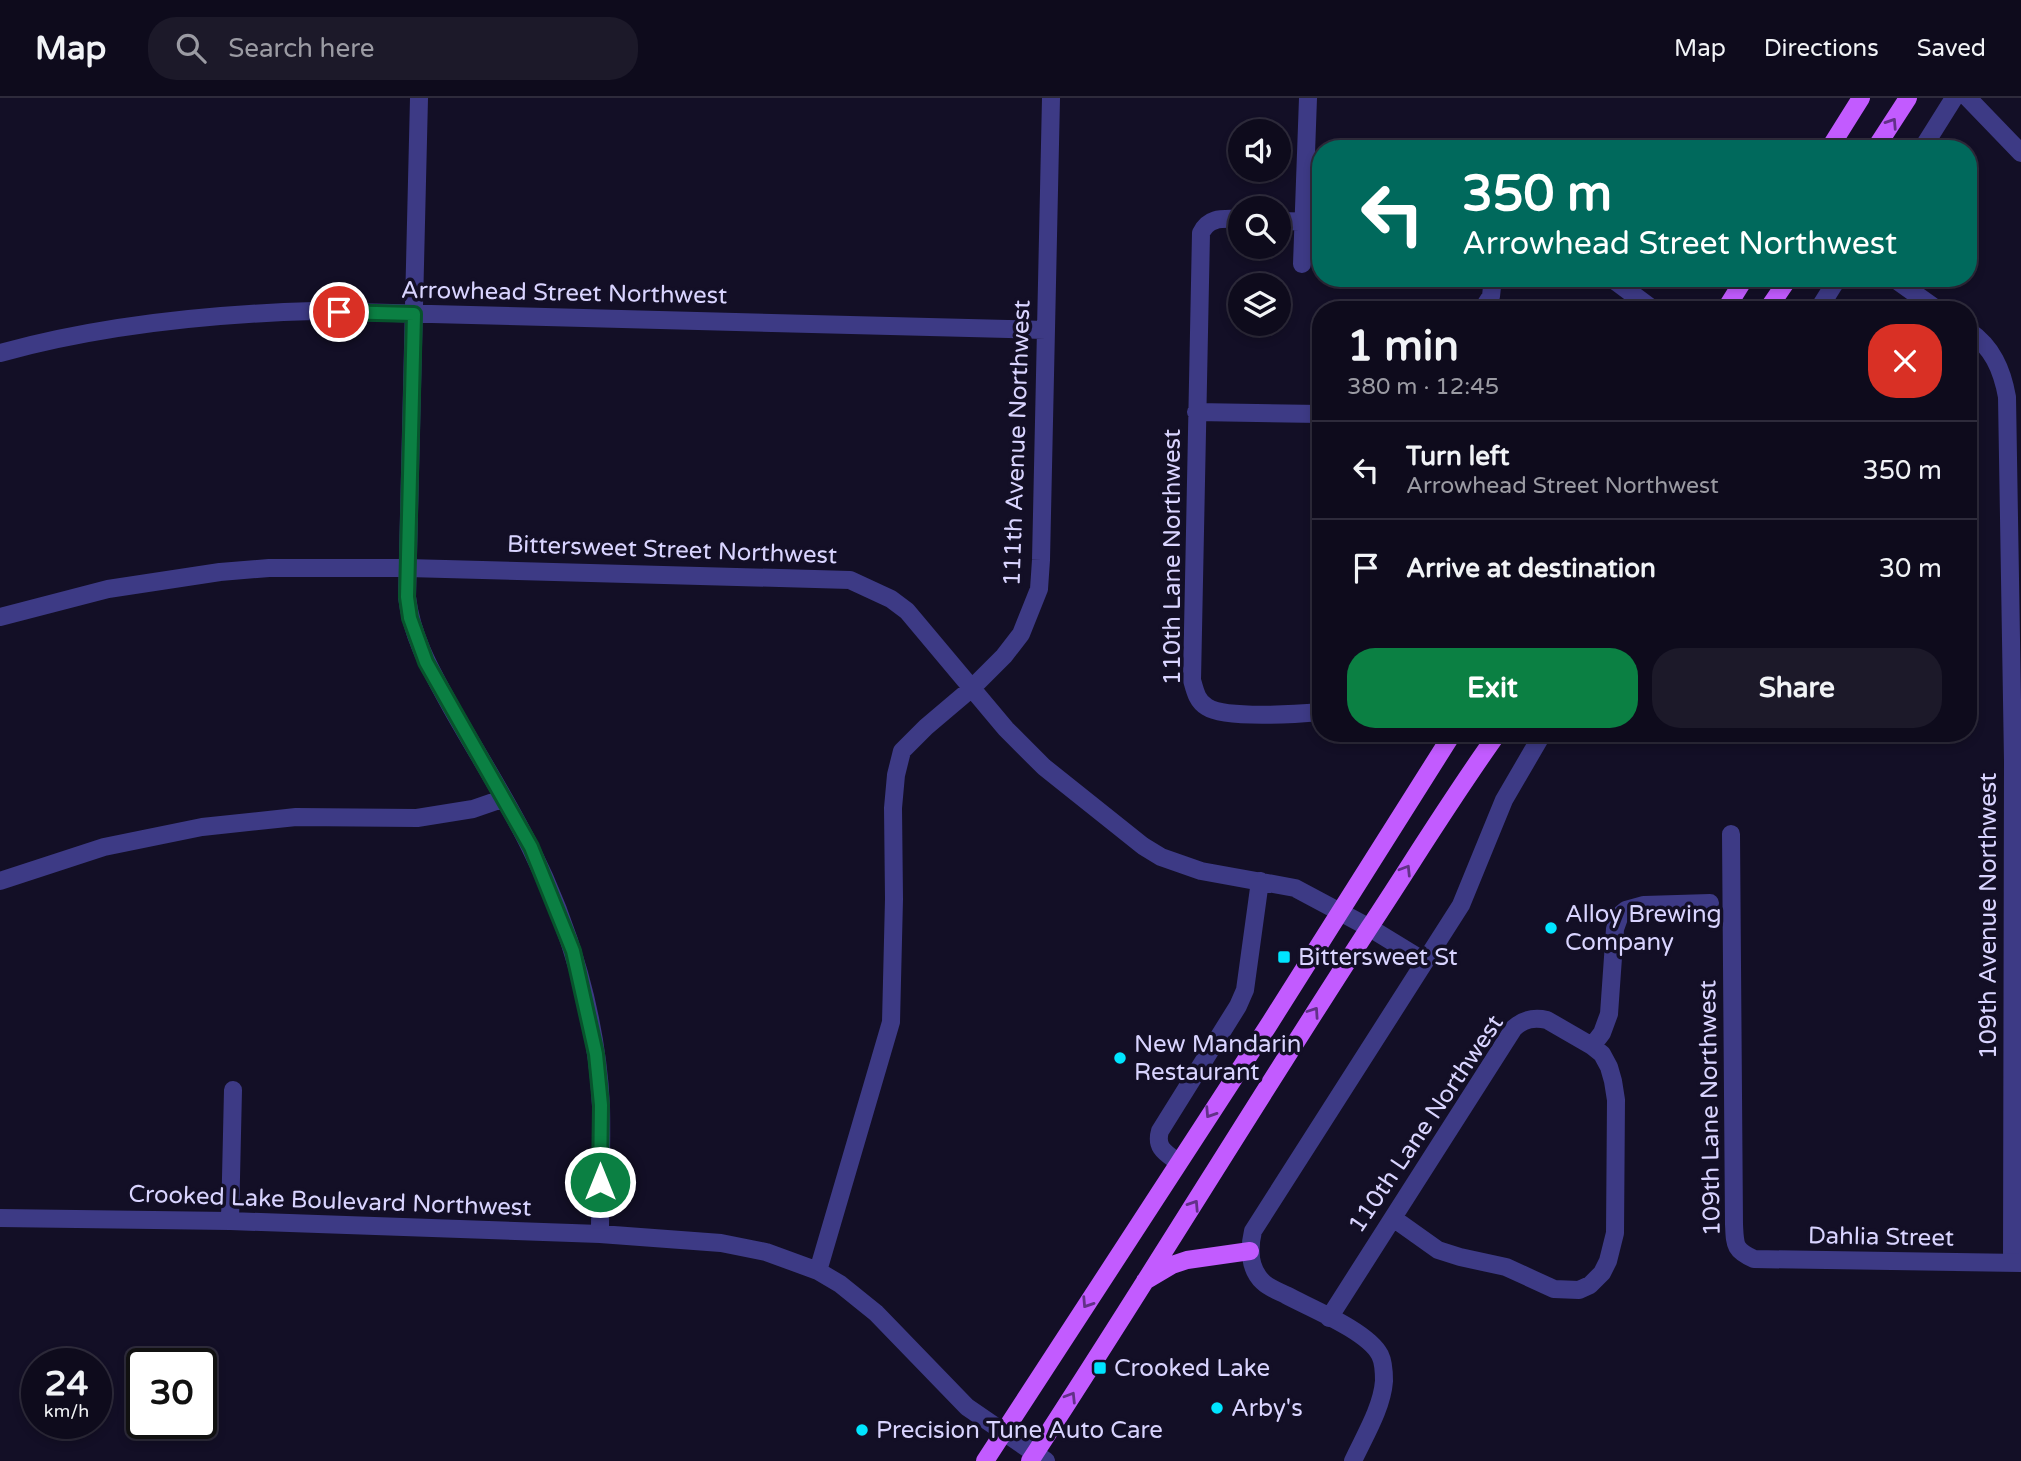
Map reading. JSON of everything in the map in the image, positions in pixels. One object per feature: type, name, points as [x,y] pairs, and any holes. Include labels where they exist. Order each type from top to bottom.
[{"type":"main road","points":[[1835,140],[1861,98]]},
{"type":"main road","points":[[1881,140],[1908,98]]},
{"type":"main road","points":[[985,1461],[1268,1026],[1447,742]]},
{"type":"main road","points":[[1037,1459],[1142,1283],[1209,1181],[1307,1022],[1491,742]]},
{"type":"main road","points":[[1142,1283],[1172,1265],[1187,1260],[1250,1251]]},
{"type":"street","points":[[419,98],[407,597],[410,618],[417,642],[531,847],[573,951],[596,1054],[601,1105],[600,1234]]},
{"type":"street","name":"111th Avenue Northwest","points":[[818,1271],[891,1022],[893,808],[896,775],[902,751],[1004,656],[1021,634],[1039,589],[1051,98]]},
{"type":"street","points":[[1302,264],[1312,222],[1308,98]]},
{"type":"street","points":[[1928,140],[1954,98]]},
{"type":"street","points":[[1968,98],[2021,153]]},
{"type":"street","name":"110th Lane Northwest","points":[[1228,219],[1211,220],[1201,233],[1192,680],[1201,703],[1222,713],[1312,713]]},
{"type":"street","points":[[1291,221],[1312,222]]},
{"type":"street","points":[[1623,287],[1642,301]]},
{"type":"street","points":[[1906,287],[1925,301]]},
{"type":"street","name":"Arrowhead Street Northwest","points":[[0,353],[40,342],[128,325],[258,312],[314,311],[1046,330]]},
{"type":"street","name":"109th Avenue Northwest","points":[[1977,337],[1994,357],[2003,376],[2007,397],[2013,760],[2016,1263]]},
{"type":"street","name":"110th Lane Northwest","points":[[1196,412],[1312,414]]},
{"type":"street","name":"Bittersweet Street Northwest","points":[[0,617],[108,589],[208,574],[269,569],[408,568],[850,580],[891,598],[907,611],[1006,729],[1044,767],[1143,846],[1161,857],[1201,871],[1295,888],[1370,928],[1424,961]]},
{"type":"street","points":[[1353,1461],[1383,1389],[1384,1368],[1379,1352],[1370,1342],[1262,1281],[1253,1266],[1250,1251],[1253,1231],[1461,905],[1504,800],[1538,742]]},
{"type":"street","points":[[0,881],[104,847],[190,829],[296,817],[417,818],[473,809],[502,799]]},
{"type":"street","name":"109th Lane Northwest","points":[[1731,834],[1734,1240],[1742,1254]]},
{"type":"street","points":[[1178,1162],[1161,1149],[1157,1140],[1244,992],[1259,881]]},
{"type":"street","points":[[1393,1218],[1438,1250],[1448,1254],[1506,1267],[1554,1289],[1579,1290],[1590,1285],[1602,1273],[1608,1261],[1615,1233],[1614,1081],[1602,1054],[1591,1045],[1602,1033],[1609,1014],[1615,929],[1620,915],[1626,910],[1644,905],[1710,903]]},
{"type":"street","name":"110th Lane Northwest","points":[[1329,1318],[1339,1298],[1514,1028],[1521,1022],[1538,1018],[1547,1020],[1591,1045]]},
{"type":"street","points":[[230,1221],[233,1090]]},
{"type":"street","name":"Crooked Lake Boulevard Northwest","points":[[0,1218],[230,1221],[600,1234],[721,1243],[766,1252],[818,1271],[876,1313],[959,1400],[1037,1459]]},
{"type":"street","name":"Dahlia Street","points":[[1742,1254],[1754,1259],[1774,1260],[2016,1263]]},
{"type":"place","name":"Alloy Brewing Company","points":[[1551,928]]},
{"type":"place","name":"Bittersweet St","points":[[1284,957]]},
{"type":"place","name":"New Mandarin Restaurant","points":[[1120,1058]]},
{"type":"place","name":"Crooked Lake","points":[[1100,1368]]},
{"type":"place","name":"Arby's","points":[[1217,1408]]},
{"type":"place","name":"Precision Tune Auto Care","points":[[862,1430]]},
{"type":"route","points":[[339,312],[414,314],[407,597],[410,618],[426,662],[531,847],[573,951],[596,1054],[601,1105],[600,1182]]}]
